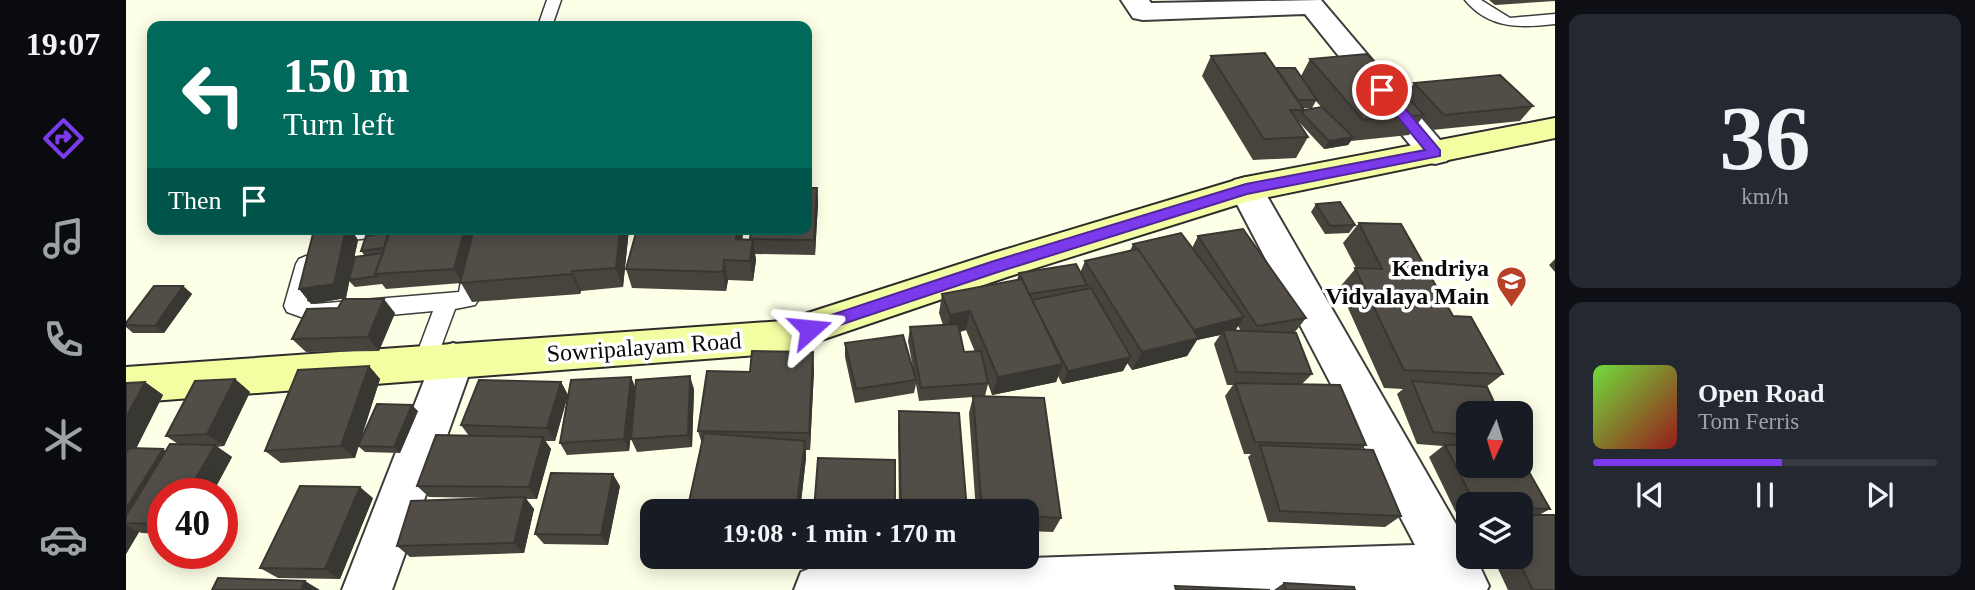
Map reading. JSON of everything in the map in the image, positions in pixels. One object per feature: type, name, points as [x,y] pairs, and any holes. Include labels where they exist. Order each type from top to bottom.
[{"type":"street","points":[[1135,0],[1143,12],[1309,3],[1435,153]]},
{"type":"street","name":"Sowripalayam Road","points":[[126,385],[783,337],[994,267],[1246,189],[1555,128]]},
{"type":"street","points":[[819,590],[1460,579],[1246,189]]},
{"type":"street","points":[[367,590],[439,362]]},
{"type":"lane","points":[[547,21],[554,0]]},
{"type":"lane","points":[[1472,0],[1501,22],[1555,19]]},
{"type":"lane","points":[[326,235],[315,241],[308,255],[295,306],[315,313],[468,299],[480,235]]},
{"type":"lane","points":[[439,362],[447,301]]},
{"type":"building","points":[[1265,53],[1304,110],[1290,110],[1308,137],[1264,139],[1211,56]]},
{"type":"building","points":[[1367,54],[1424,115],[1363,120],[1310,59]]},
{"type":"building","points":[[1276,68],[1295,68],[1317,100],[1298,100]]},
{"type":"building","points":[[1500,75],[1533,106],[1444,115],[1414,83]]},
{"type":"building","points":[[1322,107],[1353,137],[1329,141],[1302,113],[1304,110]]},
{"type":"building","points":[[812,188],[817,188],[814,240],[750,239],[750,235],[812,235]]},
{"type":"building","points":[[1340,202],[1355,225],[1330,226],[1316,204]]},
{"type":"building","points":[[1359,223],[1401,224],[1453,316],[1471,317],[1503,374],[1404,370],[1355,268],[1382,269]]},
{"type":"building","points":[[1243,229],[1306,318],[1257,326],[1198,236]]},
{"type":"building","points":[[1181,233],[1244,317],[1194,330],[1133,244]]},
{"type":"building","points":[[313,235],[345,235],[334,284],[299,289]]},
{"type":"building","points":[[387,235],[384,248],[361,251],[366,236]]},
{"type":"building","points":[[389,235],[463,235],[454,269],[375,274]]},
{"type":"building","points":[[472,235],[619,235],[616,268],[460,283]]},
{"type":"building","points":[[635,235],[736,235],[736,239],[753,240],[750,261],[724,260],[723,272],[626,269]]},
{"type":"building","points":[[1138,249],[1199,338],[1142,352],[1085,261]]},
{"type":"building","points":[[383,253],[375,274],[377,276],[349,280],[355,257]]},
{"type":"building","points":[[1076,264],[1087,285],[1029,294],[1019,273]]},
{"type":"building","points":[[1022,279],[1063,364],[998,377],[970,311],[950,315],[942,294]]},
{"type":"building","points":[[154,286],[183,286],[155,326],[126,325],[126,323]]},
{"type":"building","points":[[1091,288],[1131,357],[1068,371],[1032,300]]},
{"type":"building","points":[[343,299],[384,299],[368,337],[292,339],[307,309],[338,308]]},
{"type":"building","points":[[958,324],[964,352],[981,351],[988,383],[921,388],[910,327]]},
{"type":"building","points":[[1223,330],[1296,333],[1312,374],[1237,372]]},
{"type":"building","points":[[903,335],[916,380],[856,389],[845,343]]},
{"type":"building","points":[[752,351],[813,352],[809,433],[698,431],[707,371],[750,372]]},
{"type":"building","points":[[369,366],[341,446],[265,451],[298,370]]},
{"type":"building","points":[[690,376],[688,435],[631,439],[636,380]]},
{"type":"building","points":[[631,377],[624,439],[560,443],[571,380]]},
{"type":"building","points":[[235,379],[207,434],[166,436],[195,381]]},
{"type":"building","points":[[479,380],[561,382],[547,428],[461,425]]},
{"type":"building","points":[[1412,381],[1487,387],[1493,401],[1456,401],[1456,434],[1433,432]]},
{"type":"building","points":[[145,382],[126,418],[126,383]]},
{"type":"building","points":[[1235,383],[1340,385],[1366,445],[1255,442]]},
{"type":"building","points":[[973,396],[1044,398],[1061,518],[1039,517],[1039,499],[981,499]]},
{"type":"building","points":[[377,404],[412,405],[394,447],[358,446]]},
{"type":"building","points":[[899,411],[959,413],[966,499],[901,499]]},
{"type":"building","points":[[704,433],[805,441],[798,499],[690,499]]},
{"type":"building","points":[[436,435],[543,437],[529,487],[417,486]]},
{"type":"building","points":[[170,444],[215,445],[196,478],[149,478]]},
{"type":"building","points":[[1260,445],[1373,450],[1401,516],[1280,511]]},
{"type":"building","points":[[1445,445],[1456,445],[1456,467]]},
{"type":"building","points":[[129,448],[163,449],[126,509],[126,453]]},
{"type":"building","points":[[818,458],[895,460],[895,499],[815,499]]},
{"type":"building","points":[[551,473],[613,474],[601,535],[535,534]]},
{"type":"building","points":[[1462,478],[1532,478],[1550,509],[1533,508],[1533,492],[1469,492]]},
{"type":"building","points":[[147,482],[147,524],[126,523],[126,516]]},
{"type":"building","points":[[300,486],[360,487],[325,569],[260,568]]},
{"type":"building","points":[[525,497],[514,543],[397,546],[411,501]]},
{"type":"building","points":[[1533,515],[1555,515],[1555,590],[1533,590],[1522,569],[1533,569]]},
{"type":"building","points":[[218,578],[305,581],[301,590],[212,590]]},
{"type":"building","points":[[1284,583],[1354,587],[1355,590],[1286,590]]},
{"type":"building","points":[[1175,586],[1270,590],[1176,590]]},
{"type":"place","name":"Kendriya Vidyalaya Main","points":[[1512,309]]},
{"type":"route","points":[[810,329],[994,267],[1246,189],[1435,153],[1382,90]]}]
